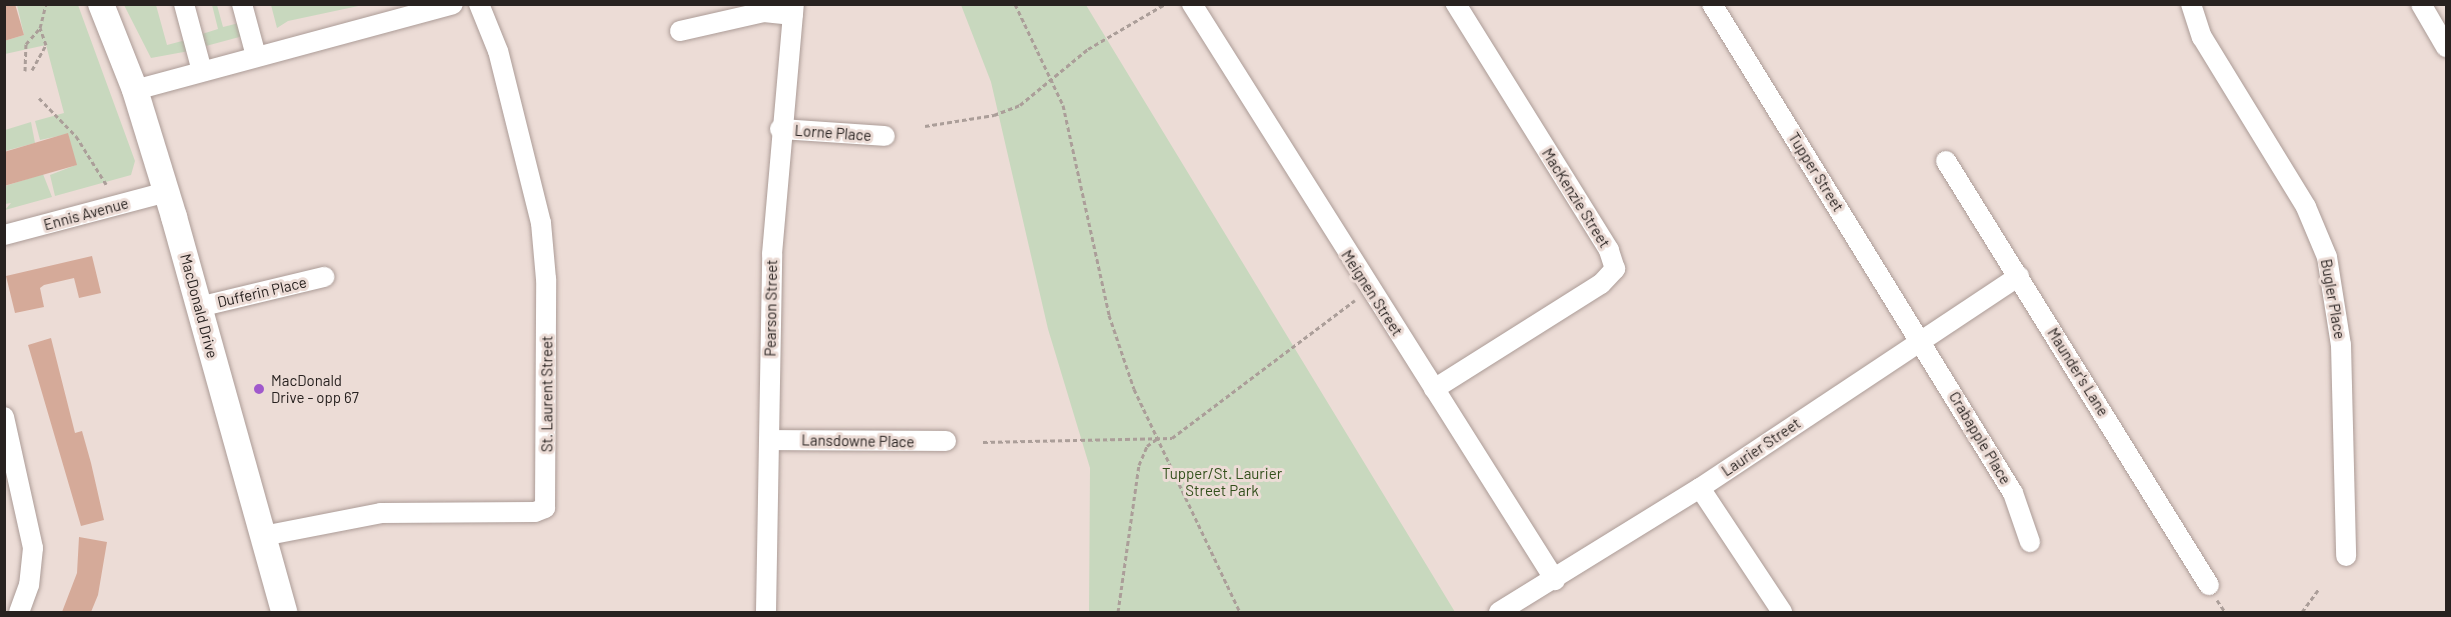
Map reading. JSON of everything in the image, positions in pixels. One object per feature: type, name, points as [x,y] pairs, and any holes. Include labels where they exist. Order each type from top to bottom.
[{"type":"main road","name":"MacDonald Drive","points":[[101,4],[135,90],[167,192],[284,612]]},
{"type":"street","points":[[184,4],[202,71]]},
{"type":"street","points":[[242,4],[256,56]]},
{"type":"street","points":[[135,90],[453,4]]},
{"type":"street","name":"St. Laurent Street","points":[[263,536],[381,513],[535,512],[545,508],[546,303],[541,223],[498,51],[480,4]]},
{"type":"street","name":"MacKenzie Street","points":[[1434,389],[1600,284],[1614,268],[1608,250],[1456,4]]},
{"type":"street","name":"Tupper Street","points":[[1712,4],[1920,340]]},
{"type":"street","name":"Bugler Place","points":[[2190,4],[2202,37],[2306,207],[2327,257],[2341,345],[2346,556]]},
{"type":"street","points":[[2421,4],[2446,47]]},
{"type":"street","name":"Meignen Street","points":[[1196,6],[1555,580]]},
{"type":"street","points":[[680,31],[764,12],[794,10]]},
{"type":"street","name":"Pearson Street","points":[[766,612],[772,254],[780,129],[794,10]]},
{"type":"street","name":"Lorne Place","points":[[780,129],[885,136]]},
{"type":"street","name":"Maunder's Lane","points":[[1946,161],[2209,585]]},
{"type":"street","name":"Ennis Avenue","points":[[4,235],[167,192]]},
{"type":"street","name":"Laurier Street","points":[[1499,612],[1555,580],[1700,489],[2019,276]]},
{"type":"street","name":"Dufferin Place","points":[[199,307],[324,277]]},
{"type":"street","name":"Crabapple Place","points":[[1920,340],[2013,493],[2030,542]]},
{"type":"street","points":[[4,417],[10,460],[33,548],[29,585],[19,612]]},
{"type":"street","name":"Lansdowne Place","points":[[769,440],[946,441]]},
{"type":"street","points":[[1700,489],[1782,612]]},
{"type":"path","points":[[25,71],[26,44],[40,28],[46,4]]},
{"type":"path","points":[[1015,4],[1072,132],[1109,315],[1134,389],[1240,612]]},
{"type":"path","points":[[925,126],[994,115],[1020,105],[1088,49],[1166,4]]},
{"type":"path","points":[[32,70],[46,45],[40,28]]},
{"type":"path","points":[[39,98],[76,136],[106,184]]},
{"type":"path","points":[[983,442],[1172,438],[1355,300]]},
{"type":"path","points":[[1118,612],[1138,465],[1147,446],[1158,438]]},
{"type":"path","points":[[2302,612],[2319,589]]},
{"type":"green space","points":[[271,4],[363,5],[288,21],[277,28]]},
{"type":"green space","points":[[17,5],[78,5],[135,161],[131,175],[55,196],[50,175],[76,165],[68,134],[40,140],[35,121],[64,113],[46,45],[5,54],[4,41],[24,35]]},
{"type":"green space","points":[[124,5],[156,5],[167,45],[186,40],[189,51],[151,58]]},
{"type":"green space","points":[[212,5],[217,5],[223,27],[239,23],[243,36],[206,46],[202,34],[218,29]]},
{"type":"green space","name":"Tupper/St. Laurier Street Park","points":[[961,5],[1086,5],[1455,612],[1089,612],[1090,468],[1048,329],[991,82]]},
{"type":"green space","points":[[31,122],[35,143],[5,151],[5,130]]},
{"type":"green space","points":[[43,174],[52,197],[5,210],[11,203],[5,204],[5,186]]},
{"type":"building","points":[[4,4],[15,4],[24,35],[4,41]]},
{"type":"building","points":[[68,133],[77,165],[4,186],[4,152]]},
{"type":"building","points":[[92,256],[101,293],[79,298],[74,278],[40,288],[44,307],[15,313],[6,276]]},
{"type":"building","points":[[51,338],[75,433],[82,431],[104,520],[81,526],[28,345]]},
{"type":"building","points":[[79,537],[107,542],[98,595],[91,612],[62,612],[77,573]]},
{"type":"place","name":"MacDonald Drive - opp 67","points":[[259,389]]}]
